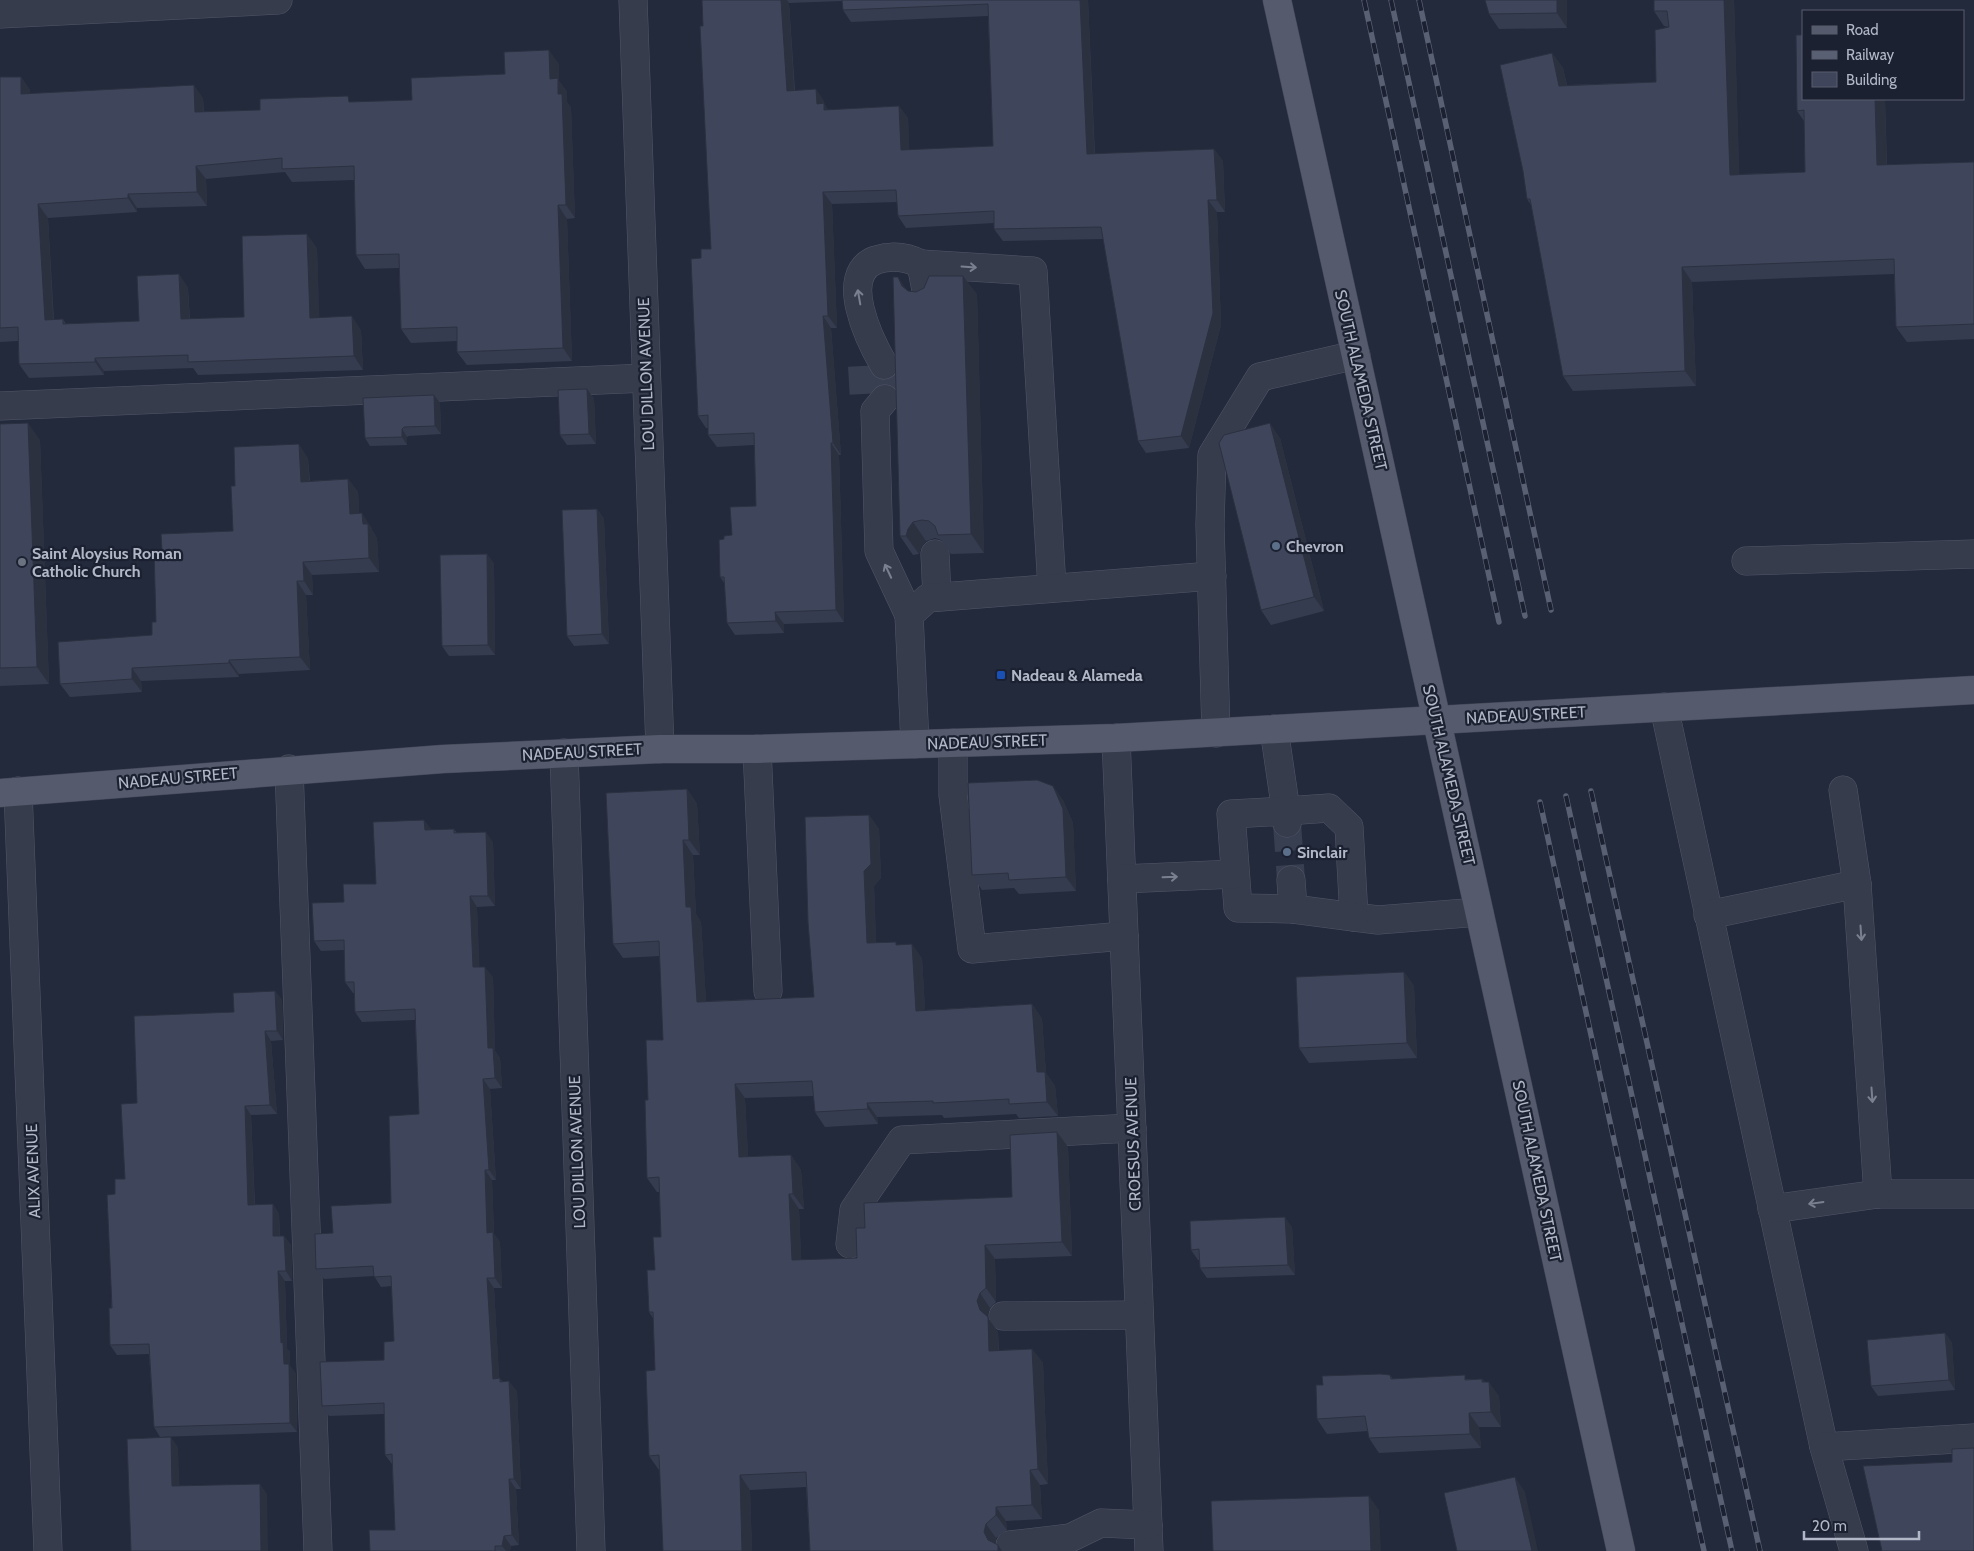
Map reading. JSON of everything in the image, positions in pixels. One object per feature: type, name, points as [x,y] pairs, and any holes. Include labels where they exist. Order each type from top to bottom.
[{"type":"main road","name":"SOUTH ALAMEDA STREET","points":[[1276,0],[1621,1551]]},
{"type":"main road","name":"NADEAU STREET","points":[[9,792],[289,769],[564,753],[1116,738],[1974,690]]},
{"type":"street","points":[[0,14],[278,0]]},
{"type":"street","name":"LOU DILLON AVENUE","points":[[633,0],[660,749]]},
{"type":"street","points":[[873,358],[857,294],[859,275],[867,264],[880,259],[906,257],[921,264],[1033,271],[1052,588]]},
{"type":"street","points":[[921,264],[926,295]]},
{"type":"street","points":[[1216,732],[1212,576],[1212,455],[1260,377],[1356,354]]},
{"type":"street","points":[[0,406],[646,378]]},
{"type":"street","points":[[875,403],[879,551],[909,615],[914,744]]},
{"type":"street","points":[[935,554],[936,597]]},
{"type":"street","points":[[1746,561],[1974,554]]},
{"type":"street","points":[[909,615],[928,598],[1212,576]]},
{"type":"street","points":[[1664,707],[1824,1447],[1854,1551]]},
{"type":"street","points":[[1274,729],[1287,817]]},
{"type":"street","name":"CROESUS AVENUE","points":[[1116,738],[1149,1538]]},
{"type":"street","points":[[953,743],[952,795],[972,949],[1124,936]]},
{"type":"street","points":[[757,749],[768,991]]},
{"type":"street","name":"LOU DILLON AVENUE","points":[[564,753],[591,1551]]},
{"type":"street","points":[[289,769],[318,1551]]},
{"type":"street","points":[[1844,790],[1857,884],[1878,1194]]},
{"type":"street","name":"ALIX AVENUE","points":[[9,792],[48,1551]]},
{"type":"street","points":[[1354,917],[1349,827],[1329,808],[1287,817],[1231,814],[1238,908],[1294,909],[1354,917],[1378,920],[1479,912]]},
{"type":"street","points":[[1122,879],[1235,874]]},
{"type":"street","points":[[1291,880],[1294,909]]},
{"type":"street","points":[[1708,915],[1857,884]]},
{"type":"street","points":[[850,1244],[854,1210],[902,1140],[1132,1128]]},
{"type":"street","points":[[1772,1209],[1878,1194],[1974,1194]]},
{"type":"street","points":[[1003,1316],[1139,1315]]},
{"type":"street","points":[[1824,1447],[1974,1438]]},
{"type":"street","points":[[1010,1545],[1070,1538],[1101,1523],[1149,1538]]},
{"type":"building","points":[[702,0],[781,0],[787,91],[816,89],[817,104],[824,103],[824,110],[899,106],[901,150],[993,146],[988,4],[843,10],[842,0],[1080,0],[1087,154],[1214,149],[1217,200],[1208,200],[1213,313],[1181,436],[1138,441],[1101,227],[994,229],[994,211],[898,216],[896,190],[823,192],[828,316],[823,316],[833,443],[831,443],[836,610],[775,612],[776,621],[727,623],[724,577],[720,577],[719,540],[724,539],[724,536],[732,535],[730,507],[756,506],[754,433],[708,435],[708,415],[698,416],[691,259],[701,258],[701,249],[711,249],[700,26],[703,26]]},
{"type":"building","points":[[1485,0],[1557,0],[1557,13],[1489,14]]},
{"type":"building","points":[[1654,0],[1724,0],[1730,175],[1805,172],[1804,110],[1797,111],[1796,35],[1802,35],[1802,100],[1875,100],[1877,165],[1974,162],[1974,324],[1896,327],[1894,259],[1682,267],[1685,371],[1563,376],[1530,199],[1527,199],[1523,171],[1500,65],[1552,53],[1559,86],[1656,82],[1655,30],[1669,27],[1667,11],[1654,11]]},
{"type":"building","points":[[549,50],[550,79],[558,78],[558,94],[562,94],[566,205],[558,205],[563,348],[457,352],[457,327],[401,329],[399,254],[356,255],[354,166],[282,169],[282,158],[196,166],[197,192],[128,194],[128,198],[38,204],[45,320],[63,319],[63,324],[139,321],[137,276],[179,274],[181,319],[244,317],[242,236],[307,234],[310,318],[352,316],[354,356],[188,362],[188,355],[95,358],[95,362],[19,364],[18,327],[0,328],[0,77],[21,77],[21,94],[194,85],[195,112],[260,110],[260,99],[348,96],[349,102],[412,100],[411,78],[505,74],[504,52]]},
{"type":"building","points":[[929,276],[963,276],[971,534],[938,535],[935,526],[929,521],[922,520],[913,522],[906,536],[900,536],[893,277],[898,277],[902,286],[908,291],[916,292],[924,288]]},
{"type":"building","points":[[587,389],[589,434],[560,435],[558,390]]},
{"type":"building","points":[[434,395],[435,426],[404,427],[402,429],[402,437],[365,438],[363,398]]},
{"type":"building","name":"Saint Aloysius Roman Catholic Church","points":[[28,423],[37,667],[0,668],[0,424]]},
{"type":"building","points":[[1270,423],[1314,597],[1261,610],[1219,443],[1224,435]]},
{"type":"building","points":[[299,444],[301,482],[348,479],[350,514],[362,513],[363,524],[368,524],[369,558],[303,562],[304,581],[297,581],[300,657],[229,660],[229,663],[132,668],[132,679],[60,684],[58,642],[152,635],[152,622],[156,622],[154,551],[162,550],[161,534],[233,531],[231,486],[235,486],[234,447]]},
{"type":"building","points":[[597,509],[602,634],[567,636],[562,510]]},
{"type":"building","points":[[487,554],[488,645],[442,646],[440,555]]},
{"type":"building","points":[[1037,780],[1053,786],[1063,809],[1066,877],[1009,880],[1008,873],[972,875],[968,783]]},
{"type":"building","points":[[687,789],[689,840],[683,840],[686,907],[691,907],[697,1002],[814,997],[808,922],[805,817],[869,815],[871,864],[864,871],[867,943],[896,942],[896,945],[912,944],[916,1011],[1032,1004],[1037,1072],[1045,1072],[1047,1102],[1009,1104],[1009,1099],[933,1103],[933,1101],[867,1103],[868,1109],[815,1112],[812,1081],[735,1084],[739,1157],[791,1155],[793,1194],[789,1194],[792,1260],[857,1258],[856,1228],[865,1228],[864,1203],[1012,1197],[1010,1135],[1057,1132],[1062,1242],[985,1245],[986,1288],[980,1293],[977,1301],[980,1310],[988,1317],[989,1351],[1032,1349],[1038,1469],[1030,1470],[1032,1505],[996,1507],[996,1515],[986,1524],[984,1532],[988,1540],[998,1545],[998,1551],[810,1551],[806,1472],[740,1475],[742,1551],[663,1551],[659,1455],[649,1456],[646,1371],[655,1370],[653,1312],[649,1312],[647,1270],[655,1270],[653,1237],[661,1237],[659,1177],[647,1178],[645,1100],[648,1100],[646,1040],[663,1040],[659,941],[613,944],[606,793]]},
{"type":"building","points":[[424,820],[425,830],[454,829],[454,833],[486,832],[488,896],[470,896],[473,967],[485,967],[488,1048],[493,1048],[495,1078],[483,1079],[489,1170],[485,1170],[487,1233],[493,1232],[495,1278],[487,1278],[493,1379],[500,1378],[500,1382],[509,1381],[514,1479],[509,1479],[512,1535],[504,1536],[502,1546],[495,1546],[495,1551],[370,1551],[369,1530],[395,1530],[392,1454],[385,1455],[384,1403],[322,1406],[320,1362],[384,1360],[384,1342],[394,1341],[391,1276],[374,1277],[373,1266],[316,1269],[315,1234],[333,1233],[331,1206],[391,1203],[389,1116],[419,1114],[415,1009],[355,1012],[354,982],[345,982],[344,940],[314,941],[312,903],[344,902],[343,884],[376,884],[373,822]]},
{"type":"building","points":[[1404,972],[1407,1043],[1299,1048],[1296,977]]},
{"type":"building","points":[[275,991],[277,1031],[265,1031],[270,1105],[245,1106],[248,1205],[273,1204],[273,1236],[284,1236],[286,1271],[278,1271],[281,1343],[283,1342],[284,1364],[289,1364],[290,1423],[154,1427],[149,1344],[110,1345],[109,1308],[112,1308],[107,1195],[115,1194],[115,1179],[125,1179],[121,1104],[137,1103],[134,1016],[234,1012],[233,993]]},
{"type":"building","points":[[1285,1217],[1288,1265],[1200,1268],[1199,1249],[1191,1250],[1190,1221]]},
{"type":"building","points":[[1945,1333],[1949,1380],[1871,1386],[1867,1340]]},
{"type":"building","points":[[1390,1375],[1391,1379],[1465,1375],[1465,1380],[1482,1379],[1482,1382],[1489,1382],[1491,1412],[1469,1413],[1470,1434],[1369,1438],[1365,1416],[1317,1419],[1316,1385],[1323,1385],[1322,1376]]},
{"type":"building","points":[[171,1437],[172,1486],[260,1484],[261,1551],[131,1551],[127,1439]]},
{"type":"building","points":[[1974,1448],[1974,1551],[1882,1551],[1863,1466],[1952,1462],[1952,1449]]},
{"type":"building","points":[[1515,1477],[1532,1551],[1457,1551],[1444,1493]]},
{"type":"building","points":[[1369,1496],[1371,1551],[1213,1551],[1211,1501]]},
{"type":"tunnel","points":[[884,365],[885,399]]},
{"type":"tunnel","points":[[862,366],[864,400]]},
{"type":"tunnel","points":[[1287,823],[1291,880]]},
{"type":"railway","points":[[1364,0],[1499,622]]},
{"type":"railway","points":[[1391,0],[1525,616]]},
{"type":"railway","points":[[1419,0],[1551,610]]},
{"type":"railway","points":[[1591,791],[1760,1551]]},
{"type":"railway","points":[[1566,796],[1732,1551]]},
{"type":"railway","points":[[1540,802],[1704,1551]]},
{"type":"place","name":"Chevron","points":[[1276,546]]},
{"type":"place","name":"Saint Aloysius Roman Catholic Church","points":[[22,562]]},
{"type":"place","name":"Nadeau & Alameda","points":[[1001,675]]},
{"type":"place","name":"Sinclair","points":[[1287,852]]}]
